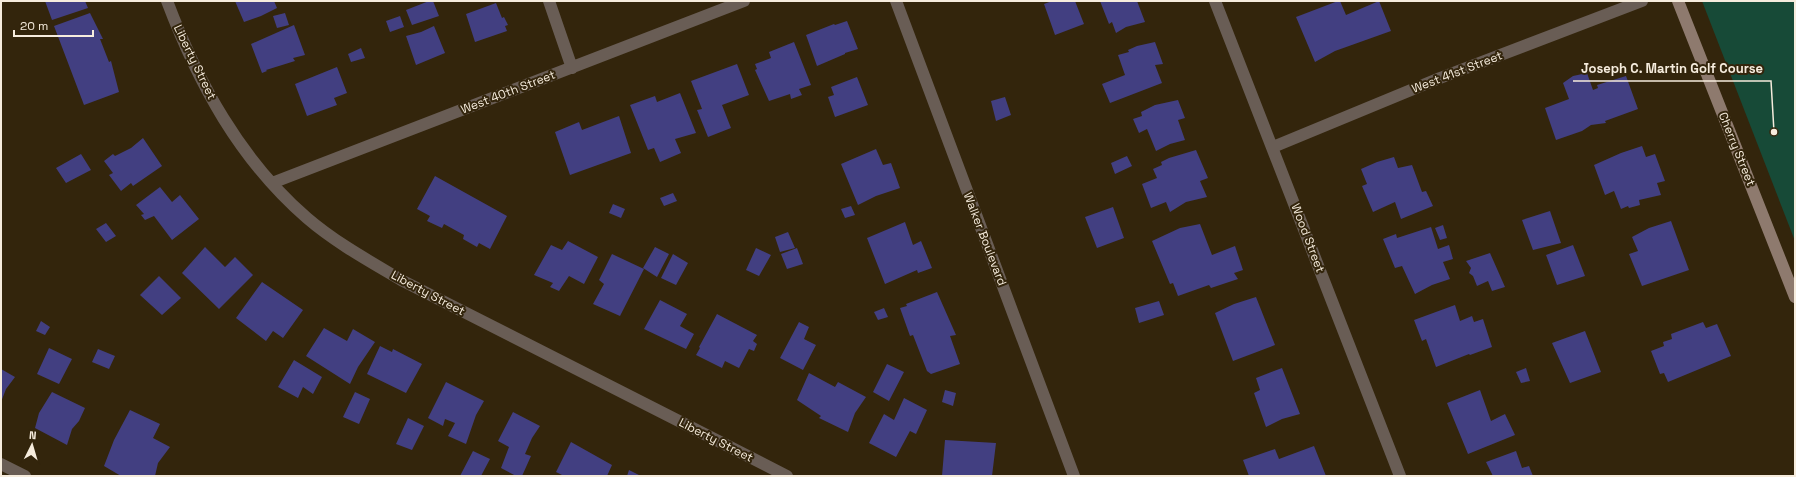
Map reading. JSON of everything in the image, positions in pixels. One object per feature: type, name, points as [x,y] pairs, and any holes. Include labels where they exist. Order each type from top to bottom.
[{"type":"street","name":"Liberty Street","points":[[167,1],[190,57],[212,99],[243,148],[272,183],[301,212],[319,226],[358,255],[403,281],[787,476]]},
{"type":"street","points":[[549,1],[572,68]]},
{"type":"street","name":"West 40th Street","points":[[272,183],[744,1]]},
{"type":"street","name":"Walker Boulevard","points":[[896,1],[1074,476]]},
{"type":"street","name":"Wood Street","points":[[1215,1],[1400,476]]},
{"type":"street","name":"West 41st Street","points":[[1273,147],[1440,78],[1642,1]]},
{"type":"street","name":"Cherry Street","points":[[1678,1],[1795,297]]},
{"type":"street","points":[[1,464],[25,476]]},
{"type":"green space","points":[[1702,1],[1795,1],[1795,241]]},
{"type":"building","points":[[45,1],[85,1],[88,8],[52,20]]},
{"type":"building","points":[[235,1],[274,1],[277,8],[244,22]]},
{"type":"building","points":[[429,1],[433,1],[439,16],[412,25],[406,10]]},
{"type":"building","points":[[1052,1],[1075,1],[1084,24],[1055,35],[1044,4]]},
{"type":"building","points":[[1100,1],[1137,1],[1145,22],[1126,27],[1116,33],[1112,22],[1109,24]]},
{"type":"building","points":[[1340,1],[1346,15],[1379,1],[1391,31],[1335,51],[1315,62],[1296,17]]},
{"type":"building","points":[[496,3],[502,18],[504,17],[508,25],[505,26],[507,31],[475,42],[466,14]]},
{"type":"building","points":[[90,13],[103,39],[100,39],[109,62],[111,61],[119,92],[84,105],[54,26]]},
{"type":"building","points":[[285,13],[289,25],[277,28],[273,16]]},
{"type":"building","points":[[400,16],[404,27],[390,32],[386,21]]},
{"type":"building","points":[[847,21],[858,49],[845,53],[817,66],[806,35],[834,24]]},
{"type":"building","points":[[294,25],[305,55],[293,58],[295,61],[266,70],[267,71],[262,73],[251,44]]},
{"type":"building","points":[[434,26],[445,53],[416,65],[406,36],[421,32]]},
{"type":"building","points":[[794,42],[811,85],[799,89],[802,95],[791,99],[790,94],[769,101],[755,70],[757,69],[755,64],[771,58],[769,52]]},
{"type":"building","points":[[1155,42],[1163,64],[1155,65],[1162,83],[1110,103],[1102,84],[1125,75],[1118,55],[1129,52],[1128,50],[1137,46]]},
{"type":"building","points":[[361,48],[365,58],[351,62],[348,54]]},
{"type":"building","points":[[737,64],[749,95],[722,105],[731,128],[708,137],[697,110],[702,109],[691,81]]},
{"type":"building","points":[[337,67],[347,93],[334,98],[337,105],[307,116],[295,84]]},
{"type":"building","points":[[1587,73],[1593,90],[1598,88],[1597,85],[1626,76],[1638,109],[1605,121],[1606,123],[1591,125],[1582,131],[1556,140],[1545,108],[1569,99],[1563,83],[1573,76]]},
{"type":"building","points":[[857,77],[868,105],[835,117],[828,97],[834,95],[831,87]]},
{"type":"building","points":[[680,93],[696,133],[675,139],[681,153],[660,162],[654,148],[648,150],[630,105],[655,96],[657,102]]},
{"type":"building","points":[[1005,97],[1011,115],[996,121],[991,101]]},
{"type":"building","points":[[1178,100],[1185,118],[1178,120],[1185,140],[1170,144],[1156,151],[1147,129],[1139,133],[1133,119],[1142,116],[1141,112],[1155,105]]},
{"type":"building","points":[[619,116],[631,153],[570,175],[555,132],[579,122],[582,130]]},
{"type":"building","points":[[143,138],[162,166],[133,186],[131,183],[121,191],[109,175],[113,173],[104,161],[113,154],[115,156],[131,148]]},
{"type":"building","points":[[1642,146],[1646,157],[1655,154],[1665,181],[1657,183],[1661,195],[1639,200],[1640,205],[1629,208],[1628,206],[1621,209],[1614,191],[1605,195],[1594,165],[1621,153]]},
{"type":"building","points":[[876,149],[883,165],[891,163],[900,188],[876,196],[858,205],[841,164]]},
{"type":"building","points":[[1196,150],[1208,178],[1200,181],[1207,197],[1186,202],[1170,212],[1166,202],[1151,208],[1142,184],[1157,178],[1153,169],[1162,165],[1161,162],[1169,158]]},
{"type":"building","points":[[81,154],[91,170],[66,183],[56,168]]},
{"type":"building","points":[[1127,156],[1132,166],[1115,174],[1111,163]]},
{"type":"building","points":[[1394,157],[1398,168],[1412,165],[1422,192],[1426,191],[1433,206],[1401,219],[1395,202],[1373,212],[1362,186],[1367,184],[1361,169]]},
{"type":"building","points":[[435,176],[507,216],[490,249],[479,243],[477,247],[463,239],[464,235],[444,224],[442,228],[427,221],[430,216],[417,209]]},
{"type":"building","points":[[160,187],[172,202],[180,195],[199,219],[172,240],[154,216],[145,220],[141,215],[144,214],[136,205]]},
{"type":"building","points":[[673,193],[677,201],[664,206],[660,198]]},
{"type":"building","points":[[613,204],[625,209],[621,218],[609,213]]},
{"type":"building","points":[[851,206],[855,215],[845,218],[841,209]]},
{"type":"building","points":[[1113,207],[1124,238],[1097,248],[1085,217]]},
{"type":"building","points":[[1550,211],[1561,243],[1533,250],[1522,220]]},
{"type":"building","points":[[1671,221],[1689,270],[1642,286],[1629,254],[1638,251],[1632,237],[1649,228]]},
{"type":"building","points":[[905,222],[913,245],[921,241],[932,268],[918,273],[917,270],[885,284],[867,238]]},
{"type":"building","points":[[106,223],[116,236],[106,242],[96,229]]},
{"type":"building","points":[[1200,224],[1212,255],[1235,246],[1243,270],[1234,273],[1238,279],[1211,288],[1209,285],[1178,296],[1173,283],[1170,284],[1152,241],[1180,228]]},
{"type":"building","points":[[1443,225],[1447,238],[1440,240],[1435,228]]},
{"type":"building","points":[[1431,227],[1438,249],[1449,245],[1453,259],[1443,262],[1450,279],[1432,285],[1415,294],[1402,266],[1395,268],[1383,239],[1396,234],[1397,238]]},
{"type":"building","points":[[788,232],[795,248],[780,252],[775,237]]},
{"type":"building","points":[[568,241],[598,257],[584,284],[569,276],[559,291],[550,287],[553,283],[534,275],[551,245],[562,250]]},
{"type":"building","points":[[1573,245],[1585,276],[1557,285],[1546,255]]},
{"type":"building","points":[[205,247],[225,267],[235,257],[253,275],[219,309],[182,273]]},
{"type":"building","points":[[655,247],[669,254],[657,277],[643,268]]},
{"type":"building","points":[[756,248],[771,255],[759,276],[746,270]]},
{"type":"building","points":[[797,248],[803,264],[787,269],[781,254]]},
{"type":"building","points":[[1490,253],[1505,287],[1492,291],[1488,281],[1477,286],[1473,276],[1469,273],[1471,268],[1466,261]]},
{"type":"building","points":[[612,254],[644,269],[620,316],[593,304],[604,284],[599,280]]},
{"type":"building","points":[[673,254],[688,263],[676,285],[661,278]]},
{"type":"building","points":[[159,276],[181,298],[162,315],[140,295]]},
{"type":"building","points":[[262,282],[303,310],[283,338],[273,331],[266,341],[236,318]]},
{"type":"building","points":[[937,292],[956,335],[950,336],[960,364],[931,374],[927,371],[913,335],[910,336],[900,308],[907,306],[906,304]]},
{"type":"building","points":[[1256,297],[1275,345],[1233,361],[1215,313],[1234,304]]},
{"type":"building","points":[[660,300],[687,314],[680,326],[694,334],[686,349],[644,329]]},
{"type":"building","points":[[1159,301],[1164,315],[1139,323],[1135,308]]},
{"type":"building","points":[[1455,305],[1460,321],[1472,316],[1474,322],[1483,319],[1492,347],[1436,367],[1426,339],[1422,341],[1414,320]]},
{"type":"building","points":[[884,308],[888,317],[878,320],[874,312]]},
{"type":"building","points":[[717,314],[757,335],[753,341],[757,344],[754,351],[749,349],[739,368],[725,361],[722,368],[696,355]]},
{"type":"building","points":[[41,321],[50,327],[45,335],[36,331]]},
{"type":"building","points":[[799,322],[809,327],[804,339],[816,345],[803,370],[780,358]]},
{"type":"building","points":[[1703,322],[1706,328],[1717,324],[1731,356],[1668,382],[1664,373],[1660,374],[1651,351],[1664,346],[1663,342],[1672,339],[1671,334]]},
{"type":"building","points":[[324,328],[347,341],[353,329],[375,342],[358,367],[350,384],[306,356]]},
{"type":"building","points":[[1585,331],[1601,372],[1570,383],[1552,343]]},
{"type":"building","points":[[380,346],[392,352],[393,349],[422,364],[406,393],[367,374]]},
{"type":"building","points":[[49,348],[72,359],[59,384],[37,374]]},
{"type":"building","points":[[98,349],[115,356],[109,369],[92,362]]},
{"type":"building","points":[[294,360],[322,377],[313,394],[303,387],[298,398],[278,387]]},
{"type":"building","points":[[887,364],[904,372],[889,401],[873,392]]},
{"type":"building","points":[[1282,368],[1300,414],[1282,419],[1266,427],[1254,393],[1260,390],[1256,378]]},
{"type":"building","points":[[1526,368],[1530,381],[1521,383],[1516,372]]},
{"type":"building","points":[[1,369],[15,377],[6,389],[1,402]]},
{"type":"building","points":[[809,373],[835,387],[838,382],[866,397],[855,413],[848,432],[819,418],[821,416],[797,400]]},
{"type":"building","points":[[446,382],[484,401],[476,415],[466,444],[448,436],[455,423],[445,419],[443,426],[428,418]]},
{"type":"building","points":[[945,390],[956,393],[953,406],[942,402]]},
{"type":"building","points":[[1480,390],[1491,421],[1505,414],[1515,435],[1468,454],[1447,403]]},
{"type":"building","points":[[52,392],[85,408],[79,421],[72,429],[67,445],[35,428],[39,413]]},
{"type":"building","points":[[355,392],[370,399],[359,424],[343,417]]},
{"type":"building","points":[[904,398],[927,410],[916,434],[910,431],[896,457],[869,443],[884,414],[894,420]]},
{"type":"building","points":[[130,410],[160,424],[153,438],[170,447],[158,463],[155,476],[121,476],[104,466],[114,440]]},
{"type":"building","points":[[513,412],[540,426],[532,438],[525,454],[531,456],[522,476],[516,476],[501,468],[509,447],[498,441]]},
{"type":"building","points":[[408,418],[424,426],[412,450],[396,444]]},
{"type":"building","points":[[945,440],[996,443],[992,476],[942,476]]},
{"type":"building","points":[[571,442],[612,465],[607,476],[564,476],[556,472]]},
{"type":"building","points":[[1314,446],[1326,476],[1249,476],[1243,460],[1275,449],[1279,459]]},
{"type":"building","points":[[473,451],[490,459],[481,476],[460,476]]},
{"type":"building","points":[[1516,451],[1522,468],[1529,466],[1533,476],[1493,476],[1486,462]]},
{"type":"building","points":[[629,470],[641,476],[627,476]]},
{"type":"place","name":"Joseph C. Martin Golf Course","points":[[1774,132]]}]
